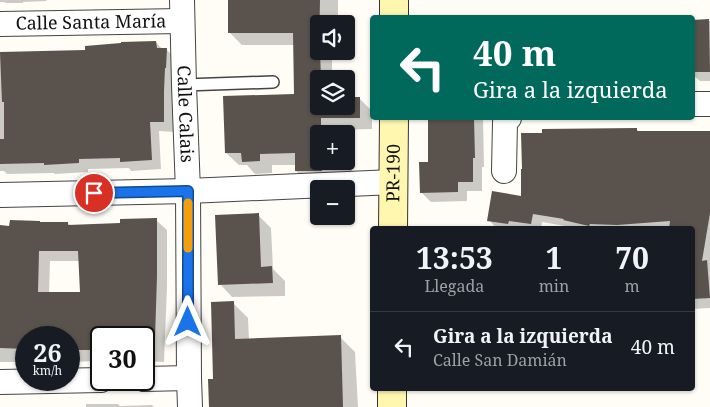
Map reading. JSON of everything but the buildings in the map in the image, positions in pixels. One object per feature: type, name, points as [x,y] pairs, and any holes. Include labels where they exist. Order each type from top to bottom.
[{"type":"street","points":[[394,0],[394,15]]},
{"type":"street","name":"Calle Santa María","points":[[0,24],[182,10]]},
{"type":"street","name":"Calle Calais","points":[[182,10],[188,191],[188,378],[190,407]]},
{"type":"street","points":[[695,104],[710,104]]},
{"type":"street","name":"PR-190","points":[[393,226],[394,120]]},
{"type":"street","points":[[504,171],[507,120]]},
{"type":"street","points":[[0,196],[188,191],[394,182]]},
{"type":"street","points":[[155,379],[188,378]]},
{"type":"street","points":[[0,382],[90,380]]},
{"type":"street","points":[[392,391],[392,407]]},
{"type":"lane","points":[[184,85],[273,82]]},
{"type":"slow traffic","points":[[188,203],[188,248]]},
{"type":"route","points":[[94,193],[188,191],[188,322]]}]
